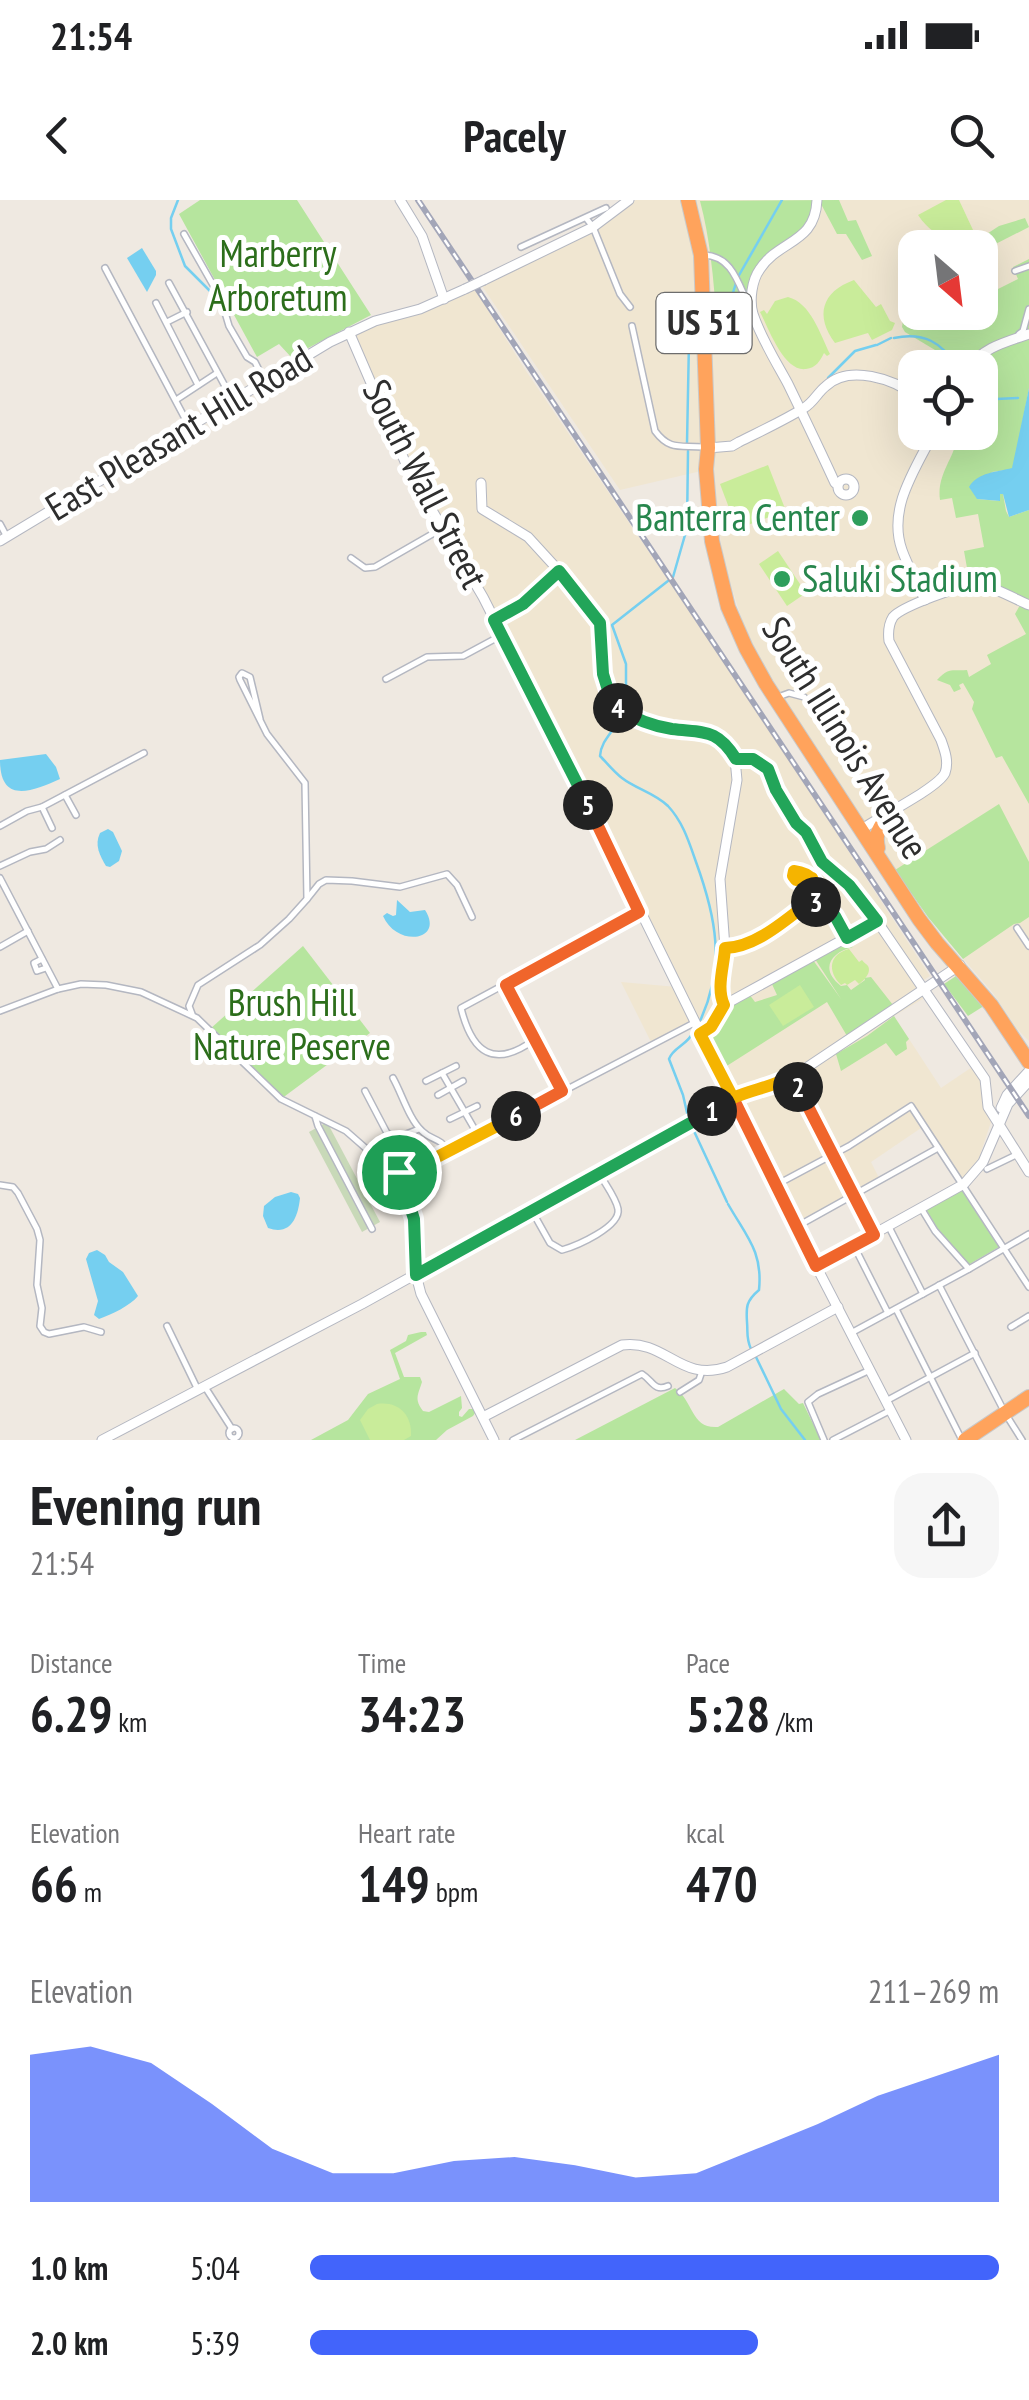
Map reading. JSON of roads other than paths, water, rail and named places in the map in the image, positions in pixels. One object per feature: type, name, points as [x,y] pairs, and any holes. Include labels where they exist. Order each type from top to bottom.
[{"type":"highway","name":"South Illinois Avenue","points":[[688,200],[701,254],[708,514],[728,607],[746,648],[776,698],[927,930],[991,1005],[1029,1062]]},
{"type":"highway","points":[[881,858],[876,840],[884,820]]},
{"type":"highway","name":"South Illinois Avenue","points":[[959,965],[992,996],[1029,1045]]},
{"type":"highway","points":[[964,1440],[1029,1398]]},
{"type":"street","points":[[400,200],[422,236],[444,299]]},
{"type":"street","name":"East Pleasant Hill Road","points":[[3,539],[308,353],[375,320],[420,309],[484,280],[629,200]]},
{"type":"street","points":[[753,314],[750,302],[760,269],[807,231],[816,216],[817,200]]},
{"type":"street","points":[[521,247],[590,222],[606,208]]},
{"type":"street","points":[[590,222],[620,294],[630,307]]},
{"type":"street","points":[[184,234],[221,299],[229,326],[264,380]]},
{"type":"street","points":[[701,254],[718,256],[727,263],[838,484]]},
{"type":"street","points":[[1015,271],[1029,266]]},
{"type":"street","points":[[106,268],[189,426]]},
{"type":"street","points":[[169,283],[233,400]]},
{"type":"street","points":[[156,303],[198,386]]},
{"type":"street","points":[[1014,338],[1023,331],[1029,309]]},
{"type":"street","points":[[166,323],[186,312]]},
{"type":"street","points":[[632,326],[654,430],[666,443],[679,446],[732,446],[801,410],[836,380],[874,376],[898,384]]},
{"type":"street","name":"South Wall Street","points":[[349,332],[410,471],[502,635],[796,1228],[906,1440]]},
{"type":"street","points":[[989,350],[1029,334]]},
{"type":"street","points":[[176,400],[218,374]]},
{"type":"street","points":[[925,450],[902,496],[899,513],[902,550],[925,600]]},
{"type":"street","points":[[481,483],[482,508],[528,537],[600,623],[603,674],[613,700],[623,711],[660,726],[709,733],[722,741],[736,759],[737,780],[720,879],[725,948],[720,996],[724,1005]]},
{"type":"street","points":[[0,524],[3,539]]},
{"type":"street","points":[[350,558],[365,568],[375,568],[444,528]]},
{"type":"street","points":[[494,620],[523,604],[559,571]]},
{"type":"street","points":[[864,830],[944,776],[946,758],[941,740],[892,649],[890,623],[899,612],[963,586],[985,586],[1029,605]]},
{"type":"street","points":[[386,679],[427,657],[463,656],[502,635]]},
{"type":"street","points":[[260,718],[250,677],[242,673],[238,677],[267,734],[305,783],[307,899]]},
{"type":"street","points":[[776,698],[788,693],[804,697]]},
{"type":"street","points":[[0,816],[2,825],[144,753]]},
{"type":"street","points":[[736,759],[752,754],[768,769],[776,790],[822,862],[849,885],[877,921],[985,1080],[988,1107],[1029,1172]]},
{"type":"street","points":[[65,795],[76,816]]},
{"type":"street","points":[[864,830],[918,796]]},
{"type":"street","points":[[42,807],[52,828]]},
{"type":"street","points":[[0,866],[60,840]]},
{"type":"street","points":[[192,1016],[189,1006],[198,985],[260,945],[326,880],[400,887],[448,874],[472,917]]},
{"type":"street","points":[[725,948],[742,946],[761,937],[813,899],[816,887],[810,877]]},
{"type":"street","points":[[0,878],[58,988]]},
{"type":"street","points":[[813,899],[835,916],[847,938]]},
{"type":"street","points":[[534,1040],[509,1054],[488,1053],[480,1048],[460,1010],[639,912]]},
{"type":"street","points":[[700,1034],[711,1027],[724,1005],[877,921]]},
{"type":"street","points":[[1017,928],[1029,946]]},
{"type":"street","points":[[0,947],[28,931]]},
{"type":"street","points":[[102,1440],[416,1275],[733,1098],[772,1087],[792,1076],[959,965]]},
{"type":"street","points":[[0,1011],[58,988],[81,984],[106,985],[160,1000],[192,1016],[219,1037],[281,1099],[346,1131],[386,1166],[399,1172],[412,1170],[448,1152],[694,1022]]},
{"type":"street","points":[[506,985],[562,1091]]},
{"type":"street","points":[[426,1082],[456,1066]]},
{"type":"street","points":[[963,1183],[999,1129],[1001,1108],[1010,1091],[1029,1072]]},
{"type":"street","points":[[442,1073],[478,1136]]},
{"type":"street","points":[[792,1076],[874,1235]]},
{"type":"street","points":[[393,1078],[419,1128],[448,1152]]},
{"type":"street","points":[[816,1266],[952,1191],[978,1170],[1008,1104],[1029,1081]]},
{"type":"street","points":[[438,1095],[463,1082]]},
{"type":"street","points":[[365,1091],[388,1134],[396,1138],[419,1128]]},
{"type":"street","points":[[450,1120],[476,1106]]},
{"type":"street","points":[[776,1186],[911,1106],[1029,1287]]},
{"type":"street","points":[[988,1107],[1001,1108]]},
{"type":"street","points":[[315,1116],[372,1229]]},
{"type":"street","points":[[796,1228],[938,1148]]},
{"type":"street","points":[[988,1169],[1017,1154]]},
{"type":"street","points":[[399,1172],[414,1219],[416,1275],[426,1307],[494,1440]]},
{"type":"street","points":[[532,1211],[550,1244],[560,1250],[610,1226],[618,1211],[599,1173]]},
{"type":"street","points":[[0,1185],[13,1187],[37,1229],[40,1326],[44,1332],[84,1328],[101,1332]]},
{"type":"street","points":[[922,1208],[935,1231],[970,1270]]},
{"type":"street","points":[[889,1227],[923,1294]]},
{"type":"street","points":[[851,1333],[1029,1234]]},
{"type":"street","points":[[854,1246],[888,1313]]},
{"type":"street","points":[[939,1285],[1022,1440]]},
{"type":"street","points":[[483,1417],[622,1345],[646,1346],[688,1368],[716,1371],[838,1307]]},
{"type":"street","points":[[896,1309],[964,1440]]},
{"type":"street","points":[[1010,1328],[1029,1316]]},
{"type":"street","points":[[167,1326],[202,1389],[232,1429]]},
{"type":"street","points":[[833,1440],[974,1352]]},
{"type":"street","points":[[824,1440],[808,1402],[870,1370]]},
{"type":"street","points":[[680,1392],[699,1380],[702,1371]]},
{"type":"street","points":[[513,1440],[642,1374],[656,1388],[668,1386]]},
{"type":"water","points":[[142,248],[156,271],[147,292],[127,258]]},
{"type":"water","points":[[1029,388],[1029,510],[1009,517],[1003,494],[1000,501],[977,499],[969,487],[983,475],[1012,468]]},
{"type":"water","points":[[46,754],[60,779],[19,791],[5,783],[0,760]]},
{"type":"water","points":[[108,829],[122,851],[119,861],[110,867],[98,846],[100,833]]},
{"type":"water","points":[[397,900],[410,912],[425,910],[430,920],[424,934],[408,936],[390,926],[383,916],[396,915]]},
{"type":"water","points":[[291,1192],[300,1198],[292,1223],[282,1229],[268,1228],[264,1206]]},
{"type":"water","points":[[97,1250],[123,1272],[138,1296],[99,1319],[94,1315],[98,1301],[86,1259]]},
{"type":"waterway","points":[[178,200],[171,229],[185,266],[210,291]]},
{"type":"waterway","points":[[738,277],[782,200]]},
{"type":"waterway","points":[[716,327],[727,312],[736,283]]},
{"type":"waterway","points":[[687,443],[689,341],[696,336]]},
{"type":"waterway","points":[[877,345],[891,338]]},
{"type":"waterway","points":[[894,338],[923,338],[943,350]]},
{"type":"waterway","points":[[828,378],[855,351],[876,345]]},
{"type":"waterway","points":[[998,399],[1018,398]]},
{"type":"waterway","points":[[624,707],[626,664],[612,625],[673,577],[687,528],[688,451]]},
{"type":"waterway","points":[[622,714],[600,756],[622,778],[673,812],[682,825],[709,902],[715,961],[700,1021]]},
{"type":"waterway","points":[[688,1117],[669,1059],[693,1032]]},
{"type":"waterway","points":[[693,1129],[727,1202]]},
{"type":"waterway","points":[[728,1204],[752,1244],[760,1276],[759,1290],[747,1308],[751,1349]]},
{"type":"waterway","points":[[756,1357],[781,1409],[805,1440]]},
{"type":"railway","points":[[418,200],[1029,1116]]},
{"type":"place","name":"Banterra Center","points":[[860,518]]},
{"type":"place","name":"Saluki Stadium","points":[[782,579]]},
{"type":"park label","name":"Marberry Arboretum","points":[[278,276]]},
{"type":"park label","name":"Brush Hill Nature Peserve","points":[[292,1024]]}]
